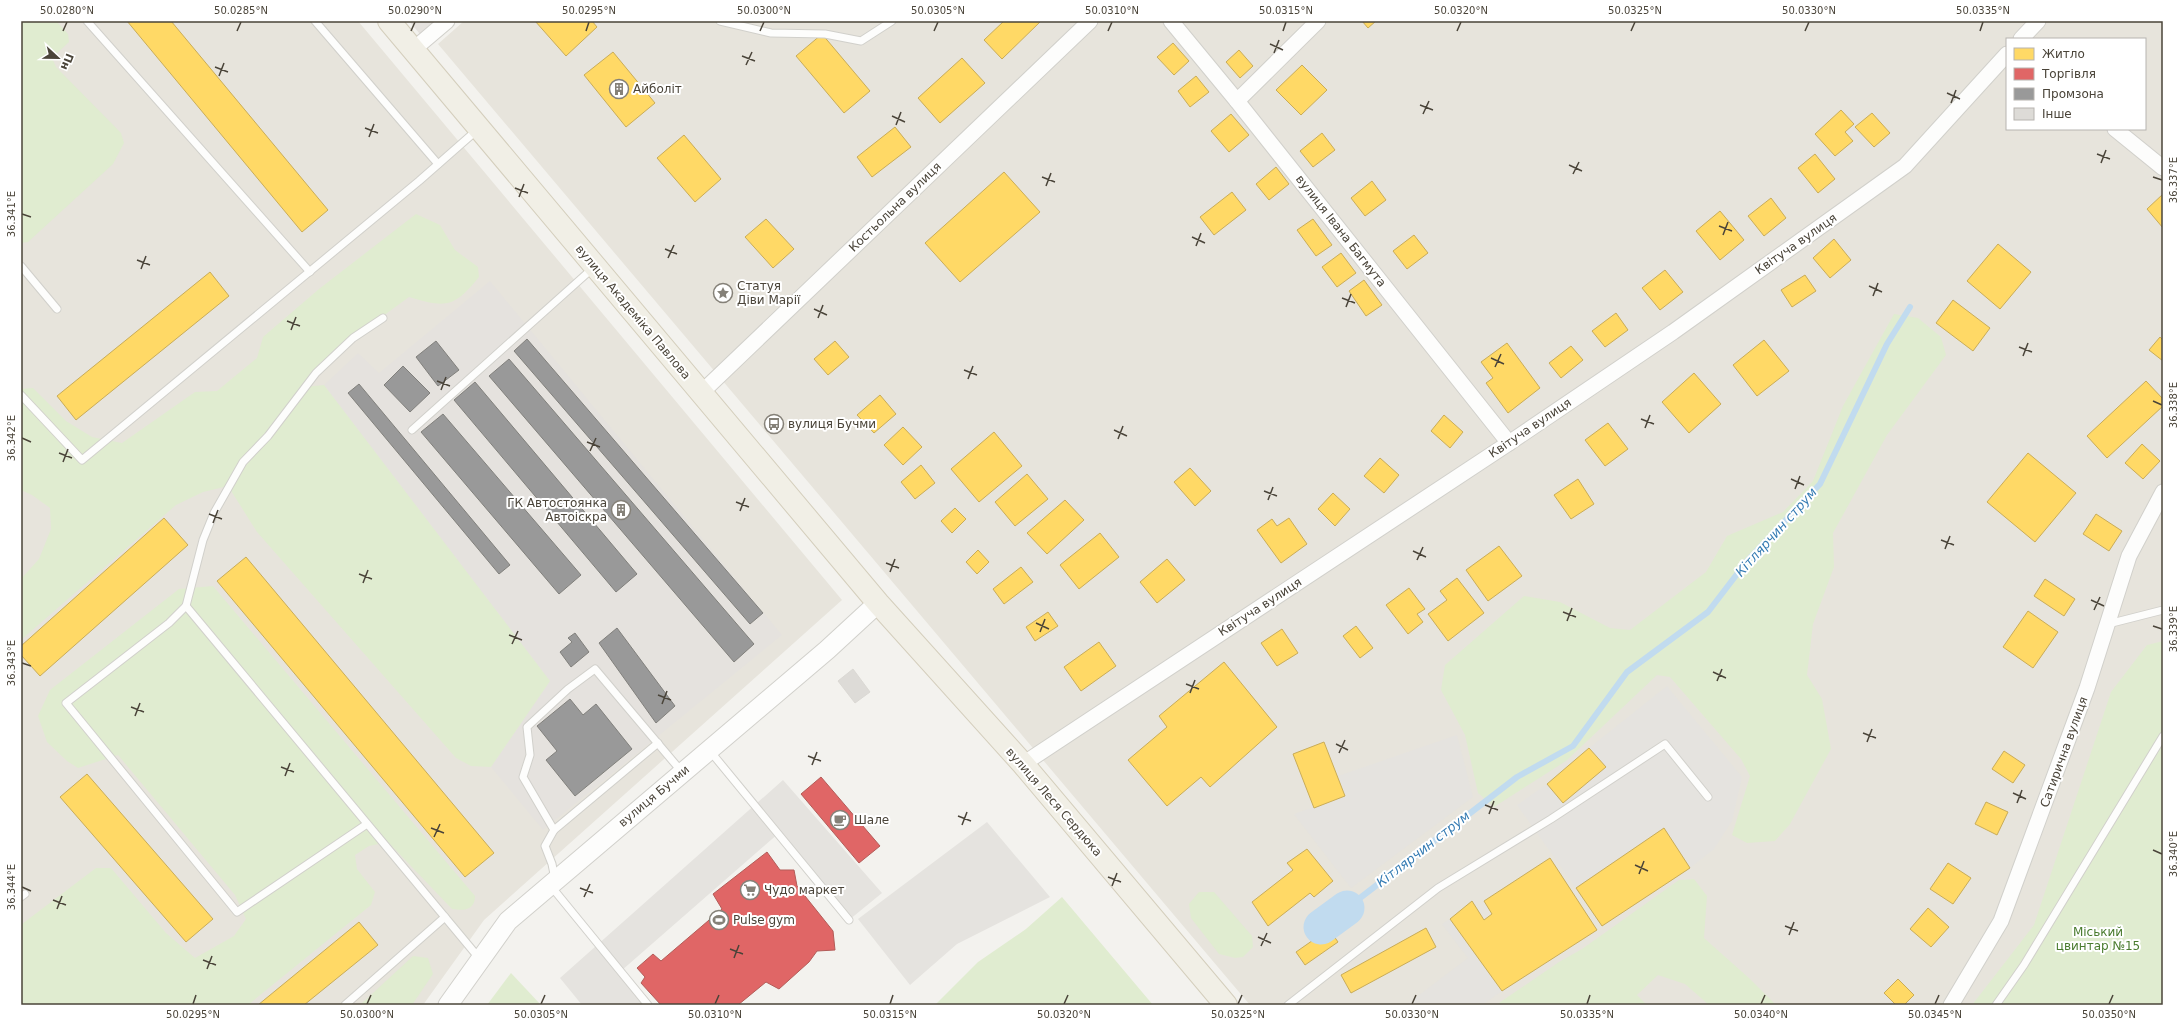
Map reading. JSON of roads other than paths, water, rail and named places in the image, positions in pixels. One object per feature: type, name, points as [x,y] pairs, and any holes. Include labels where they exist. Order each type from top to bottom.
[{"type":"main road","name":"вулиця Академіка Павлова","points":[[389,21],[878,603]]},
{"type":"main road","name":"вулиця Леся Сердюка","points":[[878,603],[1022,764],[1226,1005]]},
{"type":"street","points":[[414,49],[447,21]]},
{"type":"street","name":"Костьольна вулиця","points":[[701,393],[1090,21]]},
{"type":"street","name":"вулиця Івана Багмута","points":[[1171,21],[1237,101],[1509,443]]},
{"type":"street","points":[[1237,101],[1318,21]]},
{"type":"street","points":[[2022,38],[2038,21]]},
{"type":"street","name":"Квітуча вулиця","points":[[1022,764],[1509,443],[1672,332],[1905,166],[2006,55]]},
{"type":"street","points":[[2117,130],[2163,168]]},
{"type":"street","name":"Сатирична вулиця","points":[[1951,1005],[2001,921],[2088,688],[2129,556],[2163,492]]},
{"type":"street","name":"вулиця Бучми","points":[[448,1005],[508,921],[827,650],[878,603]]},
{"type":"lane","points":[[87,21],[310,272]]},
{"type":"lane","points":[[315,21],[438,164]]},
{"type":"lane","points":[[720,21],[771,33],[825,34],[861,41],[892,21]]},
{"type":"lane","points":[[21,395],[82,460],[310,272],[479,129]]},
{"type":"lane","points":[[21,266],[57,309]]},
{"type":"lane","points":[[412,430],[595,266]]},
{"type":"lane","points":[[367,824],[237,912],[66,703],[169,623],[186,606],[203,540],[214,513],[243,462],[268,436],[316,373],[353,338],[383,318]]},
{"type":"lane","points":[[186,606],[480,960]]},
{"type":"lane","points":[[2108,624],[2163,610]]},
{"type":"lane","points":[[554,830],[523,777],[530,755],[527,727],[568,689],[595,669],[682,772]]},
{"type":"lane","points":[[1996,1005],[2024,965],[2163,736]]},
{"type":"lane","points":[[648,1005],[553,883],[552,864],[545,846],[554,830],[658,743]]},
{"type":"lane","points":[[1288,1005],[1438,888],[1551,819],[1665,744],[1708,797]]},
{"type":"lane","points":[[709,750],[849,920]]},
{"type":"lane","points":[[345,1005],[445,917]]},
{"type":"waterway","name":"Кітлярчин струм","points":[[1347,908],[1517,777],[1573,746],[1627,672],[1708,612],[1747,561],[1820,484],[1887,344],[1910,307]]},
{"type":"waterway","points":[[1321,927],[1347,908]]},
{"type":"place","name":"Айболіт","points":[[619,89]]},
{"type":"place","name":"Статуя Діви Марії","points":[[723,293]]},
{"type":"place","name":"вулиця Бучми","points":[[774,424]]},
{"type":"place","name":"ГК Автостоянка Автоіскра","points":[[621,510]]},
{"type":"place","name":"Шале","points":[[840,820]]},
{"type":"place","name":"Чудо маркет","points":[[750,890]]},
{"type":"place","name":"Pulse gym","points":[[719,920]]},
{"type":"park label","name":"Міський цвинтар №15","points":[[2098,939]]}]
